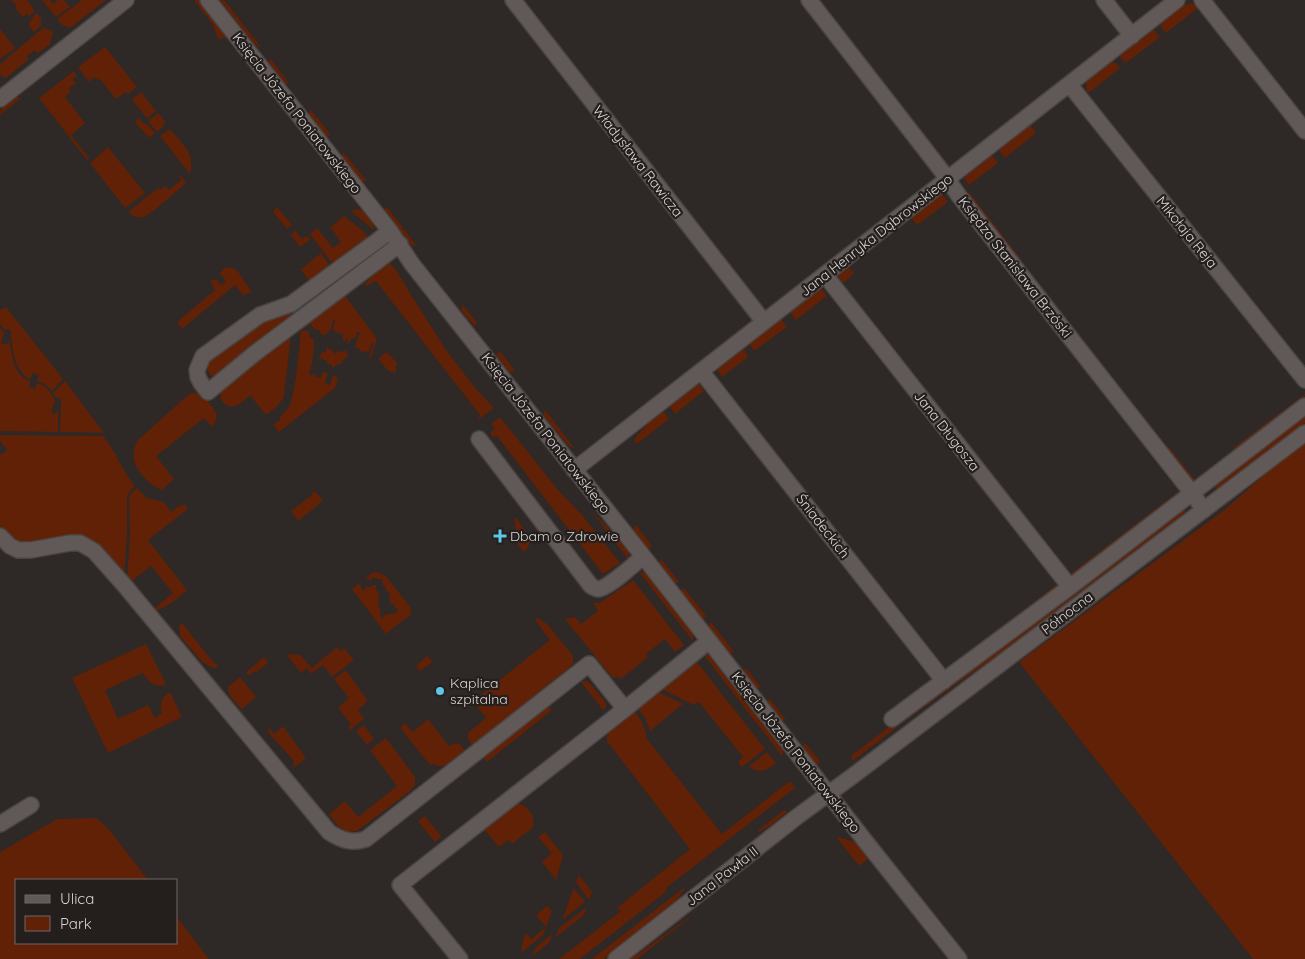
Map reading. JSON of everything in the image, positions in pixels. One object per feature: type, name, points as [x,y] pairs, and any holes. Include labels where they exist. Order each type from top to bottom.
[{"type":"street","points":[[0,99],[126,0]]},
{"type":"street","name":"Księcia Józefa Poniatowskiego","points":[[208,0],[390,231],[412,264],[959,959]]},
{"type":"street","name":"Władysława Rawicza","points":[[513,0],[764,322]]},
{"type":"street","name":"Księdza Stanisława Brzóski","points":[[809,0],[948,179],[959,196],[1192,492],[1204,510]]},
{"type":"street","points":[[1104,0],[1132,36]]},
{"type":"street","name":"Jana Henryka Dąbrowskiego","points":[[574,470],[1177,0]]},
{"type":"street","points":[[1202,0],[1305,131]]},
{"type":"street","name":"Mikołaja Reja","points":[[1069,84],[1305,380]]},
{"type":"street","points":[[390,231],[291,304],[260,315],[203,356],[197,370],[201,383],[208,392],[254,354],[400,244]]},
{"type":"street","name":"Jana Długosza","points":[[825,275],[1070,587]]},
{"type":"street","name":"Śniadeckich","points":[[701,371],[944,681]]},
{"type":"street","name":"Północna","points":[[892,719],[1070,587],[1305,406]]},
{"type":"street","name":"Północna","points":[[829,793],[1305,433]]},
{"type":"street","points":[[479,439],[591,586],[598,589],[603,588],[643,556]]},
{"type":"street","points":[[0,536],[10,546],[18,550],[31,550],[70,542],[80,543],[94,551],[329,832],[346,841],[355,842],[366,839],[589,664],[625,709]]},
{"type":"street","points":[[460,959],[400,885],[709,641]]},
{"type":"street","name":"Jana Pawła II","points":[[616,959],[829,793]]},
{"type":"street","points":[[0,824],[31,805]]},
{"type":"green space","points":[[11,0],[27,0],[35,11],[29,16],[27,14],[23,17]]},
{"type":"green space","points":[[42,0],[50,0],[53,4],[58,0],[64,0],[70,7],[56,17]]},
{"type":"green space","points":[[82,0],[106,0],[70,28],[62,25],[57,19]]},
{"type":"green space","points":[[194,0],[200,0],[228,36],[227,38],[223,37],[219,40],[213,25]]},
{"type":"green space","points":[[220,0],[224,0],[261,47],[254,44]]},
{"type":"green space","points":[[1191,3],[1199,7],[1166,33],[1160,26],[1161,23],[1182,6]]},
{"type":"green space","points":[[37,13],[41,18],[41,26],[34,32],[28,24]]},
{"type":"green space","points":[[43,28],[53,32],[50,44],[38,53],[35,50],[27,56],[29,59],[6,78],[0,75],[0,64]]},
{"type":"green space","points":[[0,29],[15,48],[0,59]]},
{"type":"green space","points":[[1151,30],[1154,30],[1160,37],[1126,63],[1120,57],[1121,53]]},
{"type":"green space","points":[[105,47],[137,87],[128,94],[126,92],[116,99],[100,79],[98,80],[95,77],[89,82],[78,67]]},
{"type":"green space","points":[[270,58],[289,83],[285,83],[269,63]]},
{"type":"green space","points":[[1112,61],[1120,68],[1087,94],[1086,83],[1088,80]]},
{"type":"green space","points":[[74,71],[77,76],[73,79],[76,83],[69,88],[71,91],[65,97],[85,123],[71,135],[89,158],[87,160],[39,98]]},
{"type":"green space","points":[[141,92],[156,111],[147,118],[132,100]]},
{"type":"green space","points":[[15,97],[21,98],[0,115],[3,107]]},
{"type":"green space","points":[[310,109],[330,134],[329,136],[325,135],[309,114]]},
{"type":"green space","points":[[158,113],[165,121],[164,125],[157,132],[148,121]]},
{"type":"green space","points":[[139,118],[155,133],[149,138],[135,122]]},
{"type":"green space","points":[[1028,126],[1031,126],[1036,133],[1005,158],[1000,149]]},
{"type":"green space","points":[[171,130],[190,155],[190,174],[160,136]]},
{"type":"green space","points":[[108,147],[145,193],[125,208],[90,163]]},
{"type":"green space","points":[[343,152],[365,181],[361,181],[342,156]]},
{"type":"green space","points":[[991,155],[998,163],[969,185],[964,179]]},
{"type":"green space","points":[[180,175],[186,183],[152,212],[139,218],[128,212],[158,188],[160,190],[165,186],[169,190],[181,180]]},
{"type":"green space","points":[[969,192],[1021,259],[1019,260],[967,193]]},
{"type":"green space","points":[[943,195],[948,202],[917,225],[912,219],[913,216],[938,196]]},
{"type":"green space","points":[[277,207],[292,225],[287,229],[273,212]]},
{"type":"green space","points":[[387,207],[416,245],[413,246],[408,242],[385,211]]},
{"type":"green space","points":[[357,209],[369,216],[374,230],[351,211]]},
{"type":"green space","points":[[344,216],[371,240],[335,267],[310,234],[317,228],[333,248],[341,242],[331,227]]},
{"type":"green space","points":[[295,230],[302,239],[307,236],[311,239],[300,247],[291,235]]},
{"type":"green space","points":[[321,253],[332,269],[311,284],[301,269]]},
{"type":"green space","points":[[387,260],[397,271],[446,350],[476,389],[494,408],[479,419],[480,415],[376,281],[367,286],[365,284]]},
{"type":"green space","points":[[847,266],[854,274],[843,283],[838,276]]},
{"type":"green space","points":[[228,267],[237,270],[252,292],[243,295],[235,285],[182,329],[177,322],[215,290],[211,282],[212,279],[217,280],[221,285],[226,281],[220,274],[224,268]]},
{"type":"green space","points":[[338,275],[343,281],[304,308],[301,305]]},
{"type":"green space","points":[[820,287],[827,296],[796,320],[791,314],[791,310]]},
{"type":"green space","points":[[343,293],[377,339],[371,358],[369,358],[374,343],[372,343],[369,352],[359,351],[360,349],[355,347],[360,332],[357,332],[355,339],[351,338],[349,344],[346,339],[343,341],[343,334],[334,332],[335,320],[333,320],[330,332],[328,331],[324,336],[312,324],[309,326],[302,325]]},
{"type":"green space","points":[[463,305],[477,323],[474,326],[461,310]]},
{"type":"green space","points":[[6,307],[63,379],[52,391],[45,384],[37,381],[39,375],[33,373],[30,379],[25,376],[16,364],[11,330],[5,330],[0,324],[0,310]]},
{"type":"green space","points":[[288,312],[292,318],[216,377],[210,375],[207,368],[208,359],[260,321]]},
{"type":"green space","points":[[779,319],[787,327],[754,351],[750,342]]},
{"type":"green space","points":[[0,327],[4,333],[1,343],[7,345],[9,340],[16,369],[24,378],[30,381],[29,387],[35,389],[37,383],[40,384],[52,395],[55,401],[51,413],[55,414],[58,409],[58,432],[0,431]]},
{"type":"green space","points":[[301,330],[308,331],[309,337],[314,339],[313,360],[309,375],[313,375],[313,373],[321,378],[323,372],[328,373],[325,383],[330,385],[333,375],[338,378],[335,388],[279,432],[273,425],[281,419],[280,417],[291,402]]},
{"type":"green space","points":[[291,334],[284,396],[281,402],[266,415],[250,395],[241,403],[233,406],[224,403],[220,390]]},
{"type":"green space","points":[[327,347],[331,350],[332,348],[332,351],[336,354],[337,350],[341,353],[345,350],[347,351],[346,359],[344,358],[340,365],[336,364],[334,368],[326,363],[327,360],[321,358],[320,360],[322,352],[326,352]]},
{"type":"green space","points":[[741,349],[744,349],[748,357],[722,377],[716,368]]},
{"type":"green space","points":[[499,350],[515,371],[509,372],[497,356]]},
{"type":"green space","points":[[387,352],[397,363],[395,373],[387,370],[378,358]]},
{"type":"green space","points":[[65,381],[104,433],[60,432],[61,399],[55,397],[53,393]]},
{"type":"green space","points":[[698,383],[704,391],[675,414],[670,407],[671,404]]},
{"type":"green space","points":[[192,393],[197,393],[204,397],[209,403],[217,414],[215,423],[211,426],[204,418],[156,456],[174,479],[162,490],[151,484],[140,472],[135,463],[134,450],[138,440]]},
{"type":"green space","points":[[1305,394],[1304,398],[1236,450],[1233,448]]},
{"type":"green space","points":[[1305,410],[1305,423],[1220,488],[1215,488],[1213,484]]},
{"type":"green space","points":[[546,411],[575,449],[567,444],[544,416]]},
{"type":"green space","points":[[660,411],[664,412],[669,419],[637,444],[635,438]]},
{"type":"green space","points":[[500,417],[558,490],[582,515],[620,563],[603,574],[497,436],[492,437],[490,433],[495,429],[491,424]]},
{"type":"green space","points":[[0,435],[103,436],[135,486],[127,495],[124,579],[100,548],[24,544],[11,539],[0,525],[0,455],[7,450],[0,441]]},
{"type":"green space","points":[[1305,442],[1305,959],[1253,959],[1019,662],[1223,511]]},
{"type":"green space","points":[[1168,446],[1196,481],[1191,480],[1166,448]]},
{"type":"green space","points":[[1163,466],[1181,490],[1181,493],[1072,576],[1069,575],[1179,491],[1161,468]]},
{"type":"green space","points":[[137,488],[147,498],[164,502],[171,512],[184,504],[188,509],[148,540],[187,590],[169,605],[156,610],[155,608],[173,593],[151,566],[132,581],[138,591],[127,582],[130,535],[129,496]]},
{"type":"green space","points":[[315,491],[323,501],[298,521],[291,511]]},
{"type":"green space","points":[[1180,508],[1185,510],[1185,516],[1030,633],[905,721]]},
{"type":"green space","points":[[592,512],[624,543],[629,552],[628,559]]},
{"type":"green space","points":[[514,518],[516,518],[532,540],[525,552],[518,545]]},
{"type":"green space","points":[[636,525],[652,546],[650,548],[647,548],[634,531]]},
{"type":"green space","points":[[1035,551],[1060,586],[950,668],[1057,584],[1033,553]]},
{"type":"green space","points":[[662,560],[679,582],[674,582],[660,564]]},
{"type":"green space","points":[[376,572],[385,575],[411,608],[411,614],[386,634],[352,589],[359,584],[364,591],[365,587],[376,585],[376,590],[379,592],[378,606],[381,610],[381,618],[384,615],[396,613],[397,608],[394,607],[394,604],[390,604],[390,595],[383,585],[382,579],[375,579],[374,577],[371,580],[365,579]]},
{"type":"green space","points":[[639,572],[647,574],[693,632],[693,641]]},
{"type":"green space","points":[[633,580],[684,645],[675,652],[665,639],[646,654],[648,657],[621,679],[618,676],[614,678],[565,619],[575,617],[581,624],[598,611],[593,603],[599,603]]},
{"type":"green space","points":[[684,588],[707,617],[701,618],[681,592]]},
{"type":"green space","points":[[538,618],[547,624],[573,656],[573,664],[472,745],[468,739],[468,733],[486,718],[473,701],[550,640],[535,620]]},
{"type":"green space","points":[[711,622],[734,652],[728,653],[709,628]]},
{"type":"green space","points":[[182,623],[219,667],[213,668],[202,662],[180,636],[179,626]]},
{"type":"green space","points":[[146,644],[166,684],[155,685],[143,673],[105,690],[118,719],[148,705],[155,718],[162,713],[162,701],[170,692],[182,717],[108,753],[72,678]]},
{"type":"green space","points":[[337,647],[340,651],[344,648],[354,660],[332,677],[323,665],[311,674],[307,668],[301,673],[286,654],[300,655],[312,668]]},
{"type":"green space","points":[[704,655],[711,656],[782,746],[782,756]]},
{"type":"green space","points":[[427,656],[433,662],[420,671],[416,666]]},
{"type":"green space","points":[[264,657],[268,663],[249,676],[246,672]]},
{"type":"green space","points":[[696,661],[765,749],[742,767],[738,762],[743,757],[699,702],[693,705],[662,689]]},
{"type":"green space","points":[[746,668],[760,686],[759,688],[755,688],[743,672]]},
{"type":"green space","points":[[346,670],[367,700],[358,710],[364,719],[350,730],[348,727],[351,724],[338,708],[349,698],[334,679]]},
{"type":"green space","points":[[240,677],[256,697],[242,709],[232,699],[228,690],[228,687]]},
{"type":"green space","points":[[581,682],[590,683],[606,703],[606,707],[603,710]]},
{"type":"green space","points":[[659,692],[683,704],[650,731],[644,716],[638,709]]},
{"type":"green space","points":[[770,699],[786,720],[781,721],[768,704]]},
{"type":"green space","points":[[548,706],[552,710],[487,762],[483,757]]},
{"type":"green space","points":[[634,711],[643,724],[647,739],[722,834],[790,781],[795,788],[666,888],[667,891],[580,959],[559,959],[621,911],[617,908],[690,849],[607,741],[609,729]]},
{"type":"green space","points":[[428,719],[449,746],[458,744],[465,751],[450,764],[442,766],[430,765],[401,729],[401,726],[405,723],[413,732]]},
{"type":"green space","points":[[894,723],[897,727],[852,760],[851,756]]},
{"type":"green space","points":[[364,725],[374,739],[367,745],[356,731]]},
{"type":"green space","points":[[283,726],[306,758],[293,768],[294,761],[267,731],[270,729],[274,734]]},
{"type":"green space","points":[[386,738],[415,777],[415,785],[409,792],[357,831],[347,832],[338,826],[329,814],[345,801],[358,817],[397,786],[370,750]]},
{"type":"green space","points":[[805,743],[820,761],[817,766],[802,748]]},
{"type":"green space","points":[[767,752],[776,763],[760,771],[749,766]]},
{"type":"green space","points":[[516,803],[524,806],[530,812],[533,820],[532,828],[512,844],[508,840],[499,847],[483,828]]},
{"type":"green space","points":[[784,810],[787,812],[759,832],[758,830]]},
{"type":"green space","points":[[425,816],[441,836],[435,842],[418,821]]},
{"type":"green space","points":[[96,818],[107,827],[147,879],[15,879],[15,944],[178,944],[178,919],[209,959],[0,959],[0,852],[57,819]]},
{"type":"green space","points":[[545,832],[563,855],[556,880],[542,862],[552,853],[538,837]]},
{"type":"green space","points":[[837,838],[858,843],[869,858],[859,866]]},
{"type":"green space","points":[[579,875],[592,892],[589,900],[576,882]]},
{"type":"green space","points":[[686,886],[673,903],[604,959],[592,959]]},
{"type":"green space","points":[[574,888],[585,902],[562,920]]},
{"type":"green space","points":[[547,906],[552,911],[546,927],[536,915]]},
{"type":"green space","points":[[587,907],[584,915],[556,937],[559,928]]},
{"type":"green space","points":[[692,915],[637,959],[631,959]]},
{"type":"green space","points":[[546,927],[543,935],[521,953],[524,936],[527,934],[531,939]]},
{"type":"green space","points":[[552,934],[549,943],[532,956],[536,947]]},
{"type":"place","name":"Dbam o Zdrowie","points":[[500,536]]},
{"type":"place","name":"Kaplica szpitalna","points":[[440,691]]}]
